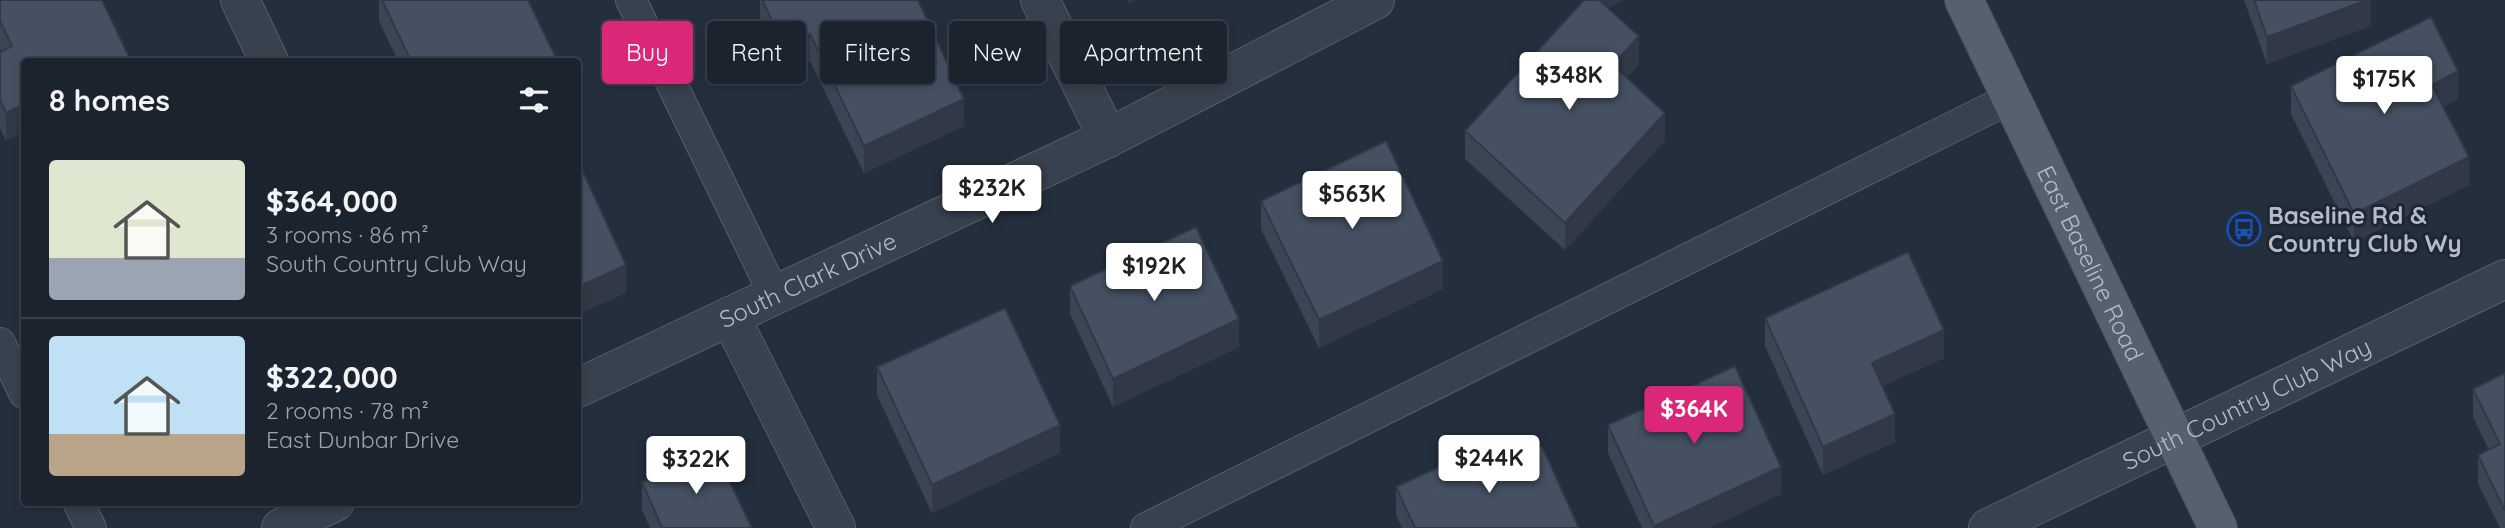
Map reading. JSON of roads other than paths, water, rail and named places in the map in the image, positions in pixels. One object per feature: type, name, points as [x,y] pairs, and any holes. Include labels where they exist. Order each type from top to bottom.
[{"type":"main road","name":"East Baseline Road","points":[[1964,0],[2218,528]]},
{"type":"street","points":[[240,0],[268,58]]},
{"type":"street","points":[[1040,0],[1108,138]]},
{"type":"street","name":"South Clark Drive","points":[[581,386],[1108,138],[1375,0]]},
{"type":"street","name":"South Country Club Way","points":[[1988,528],[2505,279]]},
{"type":"street","points":[[730,316],[835,528]]},
{"type":"street","points":[[281,528],[327,506]]},
{"type":"lane","points":[[631,0],[774,293]]},
{"type":"lane","points":[[1146,528],[2011,98]]},
{"type":"lane","points":[[0,343],[21,387]]},
{"type":"lane","points":[[80,506],[91,528]]},
{"type":"place","name":"Baseline Rd & Country Club Wy","points":[[2244,229]]}]
